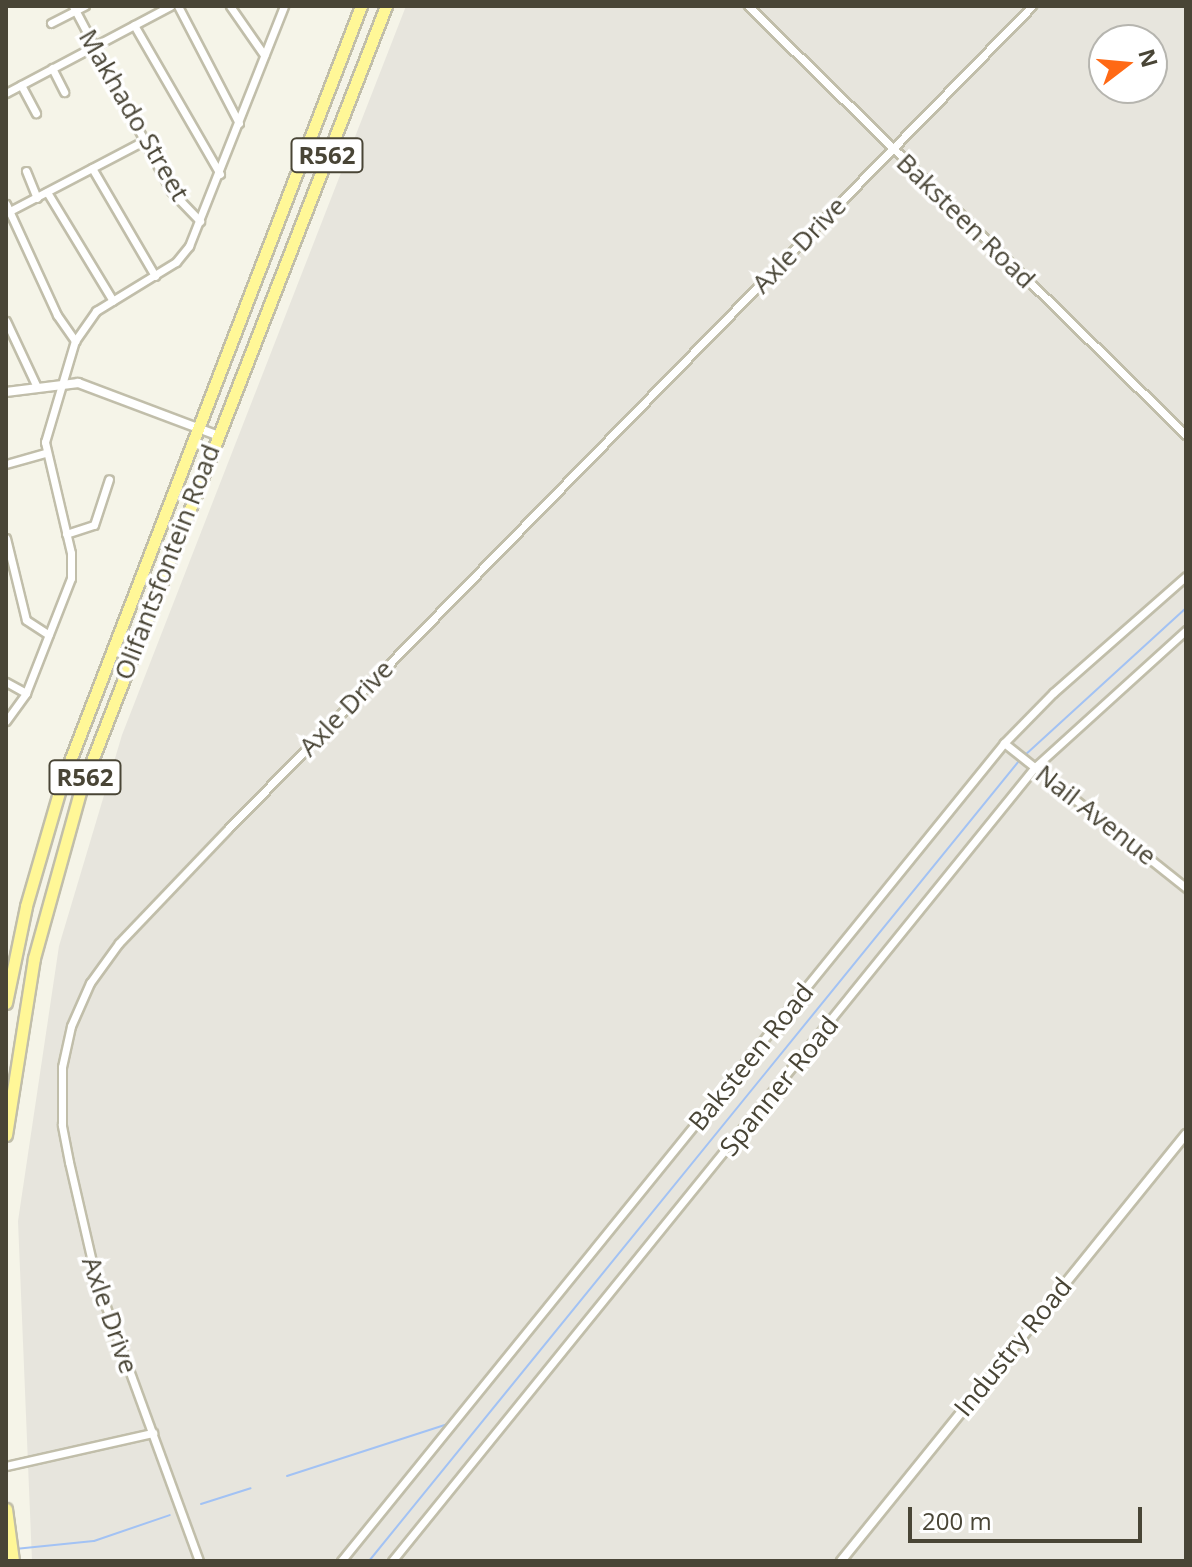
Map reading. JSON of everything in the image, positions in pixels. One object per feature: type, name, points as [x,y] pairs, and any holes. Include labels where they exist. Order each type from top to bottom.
[{"type":"main road","name":"Olifantsfontein Road","points":[[6,1003],[26,906],[63,779],[361,6]]},
{"type":"main road","name":"Olifantsfontein Road","points":[[6,1135],[34,958],[81,789],[216,435],[386,6]]},
{"type":"main road","points":[[6,1509],[13,1561]]},
{"type":"street","points":[[51,23],[74,8],[85,6]]},
{"type":"street","points":[[6,93],[170,6]]},
{"type":"street","points":[[178,6],[239,123]]},
{"type":"street","points":[[230,6],[264,55]]},
{"type":"street","points":[[6,721],[26,693],[71,578],[66,534],[45,453],[46,430],[75,341],[96,311],[155,276],[183,255],[220,174],[284,6]]},
{"type":"street","name":"Baksteen Road","points":[[748,6],[891,149],[1184,429]]},
{"type":"street","name":"Axle Drive","points":[[199,1561],[96,1279],[62,1125],[65,1049],[90,983],[119,943],[227,830],[1032,6]]},
{"type":"street","name":"Makhado Street","points":[[74,8],[175,197],[200,221]]},
{"type":"street","points":[[134,25],[220,174]]},
{"type":"street","points":[[52,68],[64,92]]},
{"type":"street","points":[[21,85],[36,113]]},
{"type":"street","points":[[75,341],[57,315],[7,209],[37,198],[144,141]]},
{"type":"street","points":[[92,168],[155,276]]},
{"type":"street","points":[[26,171],[37,198]]},
{"type":"street","points":[[47,192],[113,301]]},
{"type":"street","points":[[6,321],[36,385]]},
{"type":"street","points":[[6,392],[64,381],[216,435]]},
{"type":"street","points":[[6,464],[45,453]]},
{"type":"street","points":[[66,534],[94,525],[109,479]]},
{"type":"street","points":[[6,538],[26,620],[49,635]]},
{"type":"street","name":"Baksteen Road","points":[[341,1561],[1004,743],[1053,693],[1186,576]]},
{"type":"street","name":"Spanner Road","points":[[392,1561],[1035,767],[1186,630]]},
{"type":"street","points":[[6,682],[26,693]]},
{"type":"street","name":"Nail Avenue","points":[[1004,743],[1186,888]]},
{"type":"street","name":"Industry Road","points":[[841,1561],[1186,1134]]},
{"type":"street","points":[[6,1466],[153,1433]]},
{"type":"shaded area","points":[[406,6],[1186,6],[1186,1561],[32,1561],[18,1221],[59,946],[122,735]]},
{"type":"waterway","points":[[1024,756],[1186,608]]},
{"type":"waterway","points":[[369,1561],[1019,761]]},
{"type":"waterway","points":[[287,1476],[448,1424]]},
{"type":"waterway","points":[[201,1504],[251,1488]]},
{"type":"waterway","points":[[15,1549],[94,1541],[170,1515]]}]
